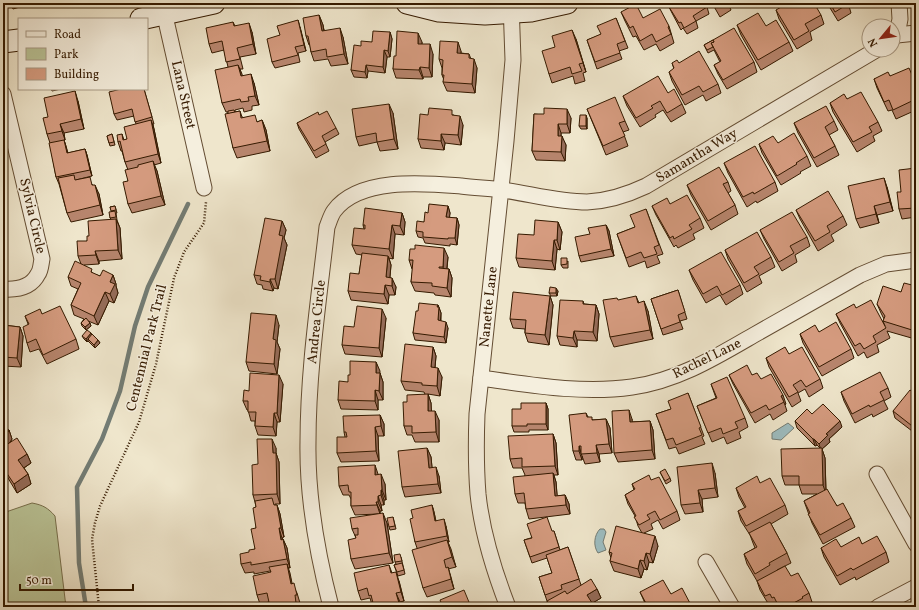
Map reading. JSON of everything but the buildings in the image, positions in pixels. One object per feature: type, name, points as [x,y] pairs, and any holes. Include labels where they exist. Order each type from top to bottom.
[{"type":"street","points":[[143,18],[163,8],[214,3]]},
{"type":"street","points":[[407,3],[438,11],[486,14],[512,8],[531,11],[567,3]]},
{"type":"street","points":[[899,3],[900,18]]},
{"type":"street","name":"Lana Street","points":[[163,8],[204,188]]},
{"type":"street","name":"Nanette Lane","points":[[508,607],[497,578],[488,545],[478,495],[476,453],[481,378],[513,60],[512,8]]},
{"type":"street","points":[[901,36],[916,33]]},
{"type":"street","points":[[3,42],[18,40]]},
{"type":"street","name":"Samantha Way","points":[[501,190],[588,202],[608,200],[628,195],[646,186],[862,58]]},
{"type":"street","name":"Sylvia Circle","points":[[3,94],[42,258],[38,274],[30,284],[18,290],[3,289]]},
{"type":"street","name":"Andrea Circle","points":[[331,607],[321,568],[311,510],[308,443],[309,391],[327,227],[329,222],[334,211],[346,199],[360,192],[380,187],[402,183],[501,190]]},
{"type":"street","name":"Rachel Lane","points":[[481,378],[560,388],[592,390],[634,387],[670,378],[702,365],[860,275],[886,264],[916,260]]},
{"type":"street","points":[[877,474],[916,544]]},
{"type":"street","points":[[706,562],[732,607]]},
{"type":"street","points":[[878,607],[916,587]]},
{"type":"path","name":"Centennial Park Trail","points":[[99,607],[92,539],[95,523],[100,506],[138,422],[156,364],[174,278],[184,252],[204,223],[206,201],[204,188]]},
{"type":"green space","points":[[32,503],[45,507],[55,516],[66,607],[3,607],[3,513]]},
{"type":"water","points":[[788,423],[794,428],[781,440],[772,439],[772,433]]},
{"type":"water","points":[[600,529],[604,529],[606,532],[603,542],[606,550],[598,553],[595,547],[595,541],[596,534]]},
{"type":"waterway","points":[[86,607],[79,563],[77,487],[102,439],[120,391],[135,326],[148,287],[188,204]]}]
